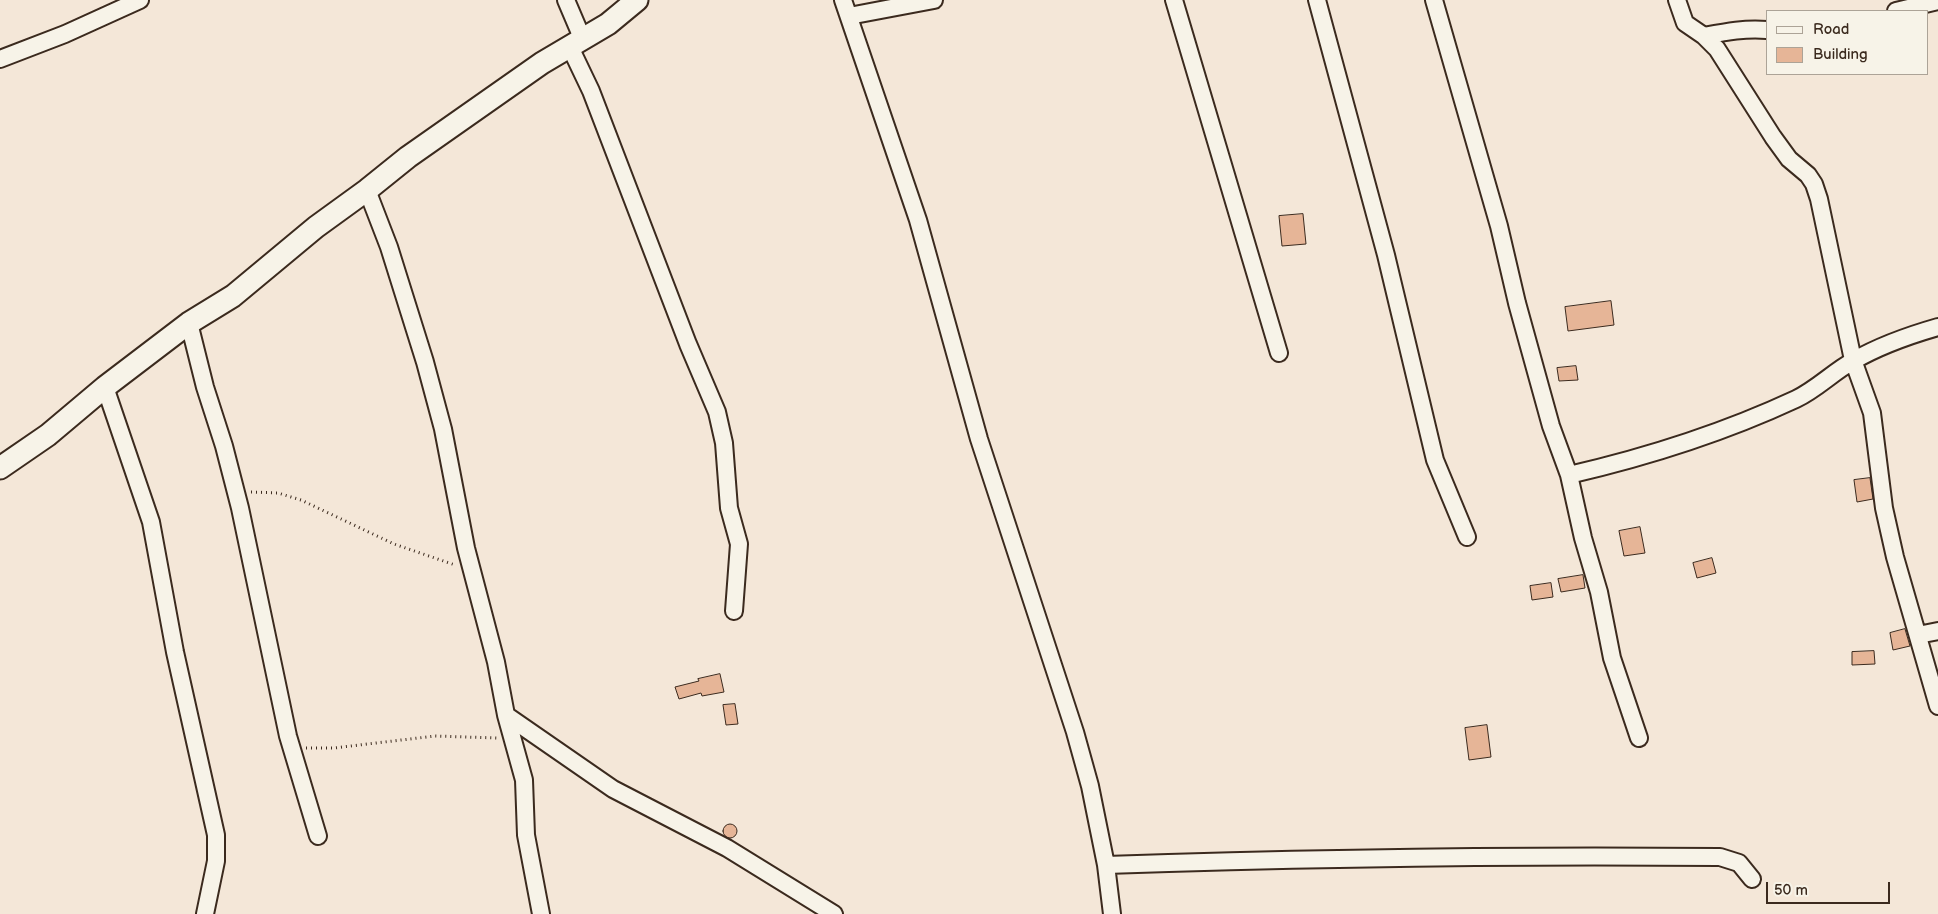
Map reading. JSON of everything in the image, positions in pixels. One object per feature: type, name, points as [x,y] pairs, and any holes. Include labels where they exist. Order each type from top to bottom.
[{"type":"street","points":[[0,59],[65,34],[140,0]]},
{"type":"street","points":[[566,0],[591,92],[684,334],[717,412],[724,444],[729,508],[739,544],[734,611]]},
{"type":"street","points":[[0,468],[48,435],[105,387],[189,323],[233,296],[316,226],[367,190],[408,157],[534,68],[608,24],[637,0]]},
{"type":"street","points":[[844,0],[918,220],[979,439],[1075,732],[1090,786],[1106,865],[1112,914]]},
{"type":"street","points":[[849,16],[934,0]]},
{"type":"street","points":[[1174,0],[1279,353]]},
{"type":"street","points":[[1317,0],[1386,256],[1435,460],[1467,537]]},
{"type":"street","points":[[1434,0],[1499,226],[1516,303],[1551,426],[1569,475],[1583,538],[1599,592],[1612,658],[1639,738]]},
{"type":"street","points":[[1676,0],[1685,23],[1704,36],[1717,49],[1773,137],[1790,159],[1808,175],[1814,184],[1819,199],[1853,360],[1872,413],[1884,508],[1897,566],[1938,706]]},
{"type":"street","points":[[1900,10],[1938,1]]},
{"type":"street","points":[[1704,36],[1732,30],[1753,28],[1766,30]]},
{"type":"street","points":[[367,190],[389,247],[425,362],[443,428],[472,571],[496,662],[506,715],[524,780],[526,835],[541,914]]},
{"type":"street","points":[[189,323],[205,387],[224,446],[236,493],[291,746],[318,836]]},
{"type":"street","points":[[1569,475],[1675,447],[1734,427],[1799,398],[1853,360],[1921,331],[1938,327]]},
{"type":"street","points":[[105,387],[151,522],[176,652],[216,835],[216,861],[205,914]]},
{"type":"street","points":[[1918,635],[1938,631]]},
{"type":"street","points":[[506,715],[613,789],[727,848],[834,914]]},
{"type":"street","points":[[1106,865],[1425,857],[1720,857],[1739,863],[1752,879]]},
{"type":"path","points":[[236,493],[260,491],[286,495],[301,500],[327,514],[394,544],[472,571]]},
{"type":"path","points":[[291,746],[318,749],[334,748],[435,736],[512,739]]},
{"type":"building","points":[[1303,214],[1306,244],[1282,246],[1279,216]]},
{"type":"building","points":[[1611,301],[1614,325],[1568,331],[1565,307]]},
{"type":"building","points":[[1576,366],[1578,380],[1559,381],[1557,368]]},
{"type":"building","points":[[1870,478],[1873,499],[1857,502],[1854,480]]},
{"type":"building","points":[[1640,527],[1645,553],[1624,556],[1619,531]]},
{"type":"building","points":[[1712,558],[1716,573],[1697,578],[1693,563]]},
{"type":"building","points":[[1583,575],[1585,588],[1561,592],[1558,579]]},
{"type":"building","points":[[1551,583],[1553,597],[1532,600],[1530,586]]},
{"type":"building","points":[[1905,629],[1910,646],[1893,650],[1890,633]]},
{"type":"building","points":[[1874,651],[1875,664],[1852,665],[1852,652]]},
{"type":"building","points":[[720,674],[724,692],[702,696],[701,693],[679,699],[675,687]]},
{"type":"building","points":[[735,704],[738,724],[726,725],[723,705]]},
{"type":"building","points":[[1487,725],[1491,757],[1469,760],[1465,728]]},
{"type":"building","points":[[730,824],[735,826],[737,831],[735,836],[730,838],[725,836],[723,831],[725,826]]}]
